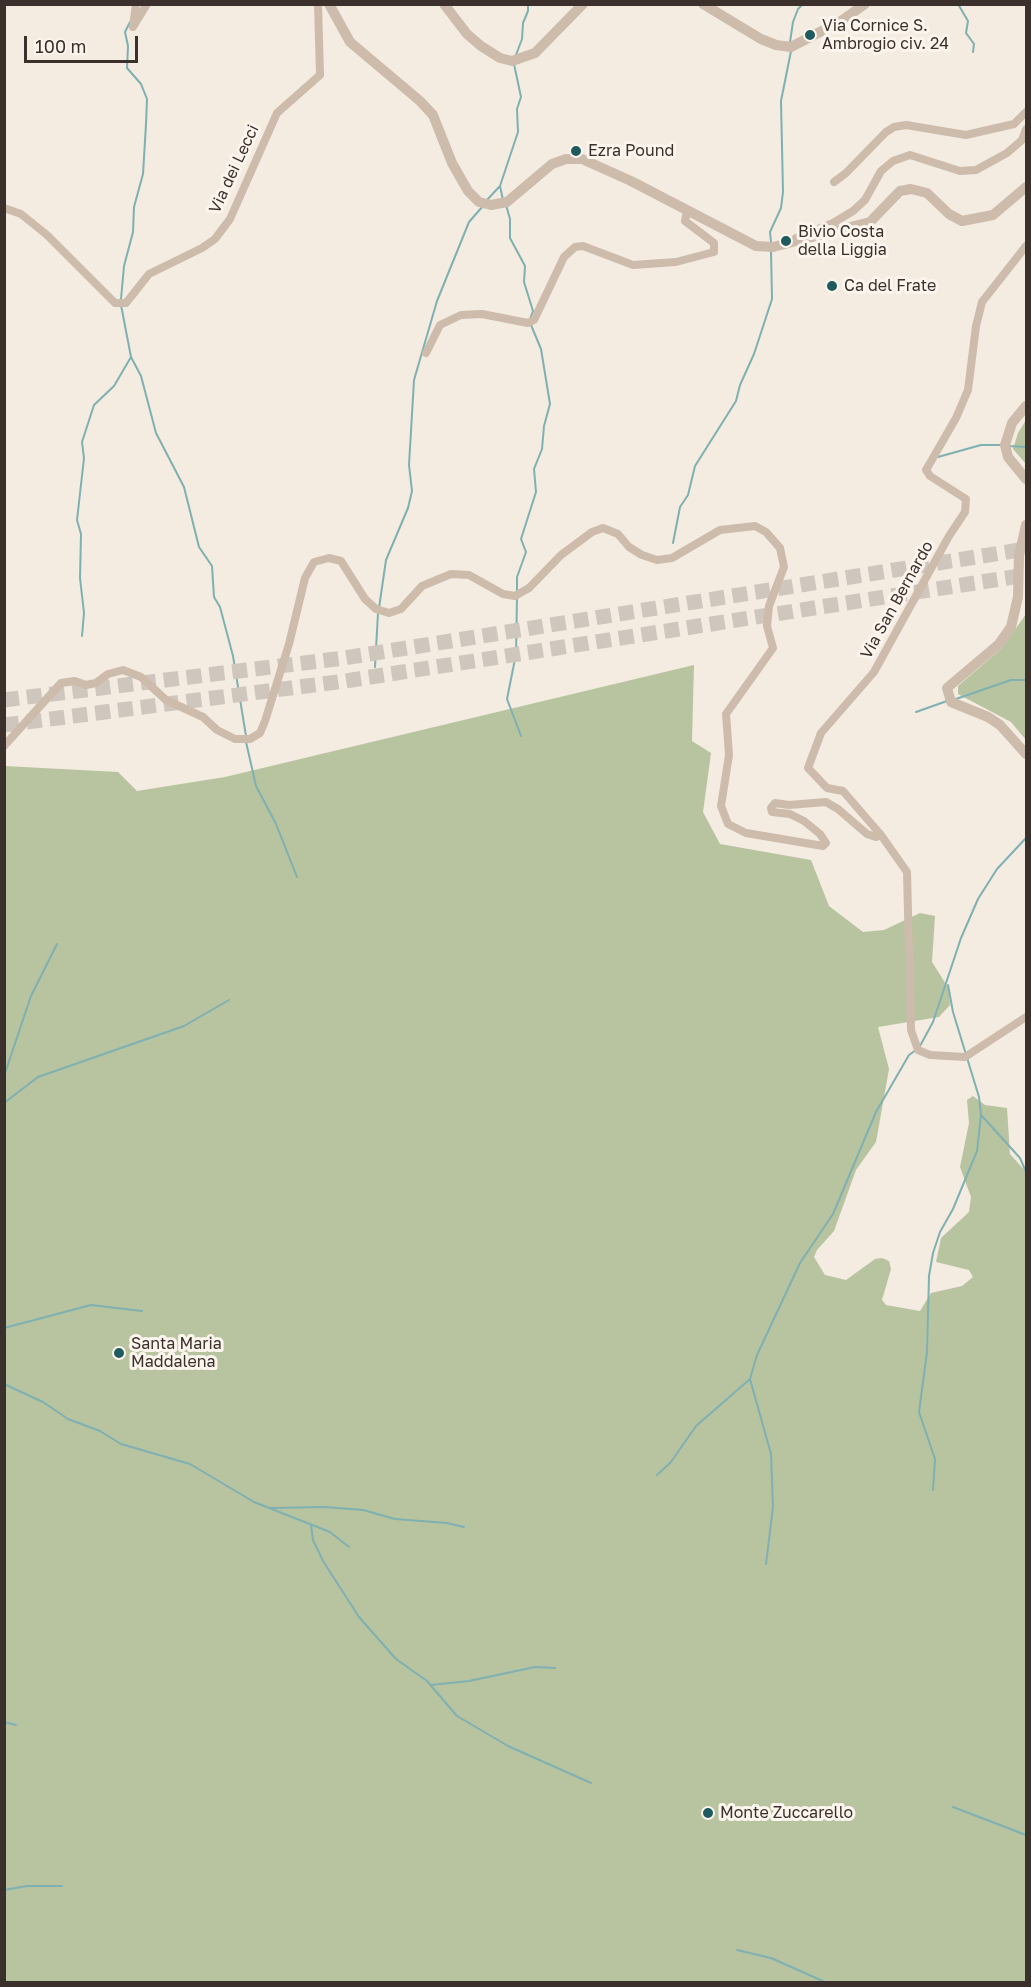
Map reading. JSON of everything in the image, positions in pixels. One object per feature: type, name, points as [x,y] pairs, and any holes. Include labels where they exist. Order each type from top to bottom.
[{"type":"street","points":[[136,4],[133,27],[147,4]]},
{"type":"street","name":"Via dei Lecci","points":[[4,208],[21,214],[47,235],[115,303],[126,303],[149,274],[202,248],[215,239],[230,219],[277,113],[320,75],[318,4]]},
{"type":"street","points":[[329,4],[350,42],[420,101],[433,116],[452,164],[468,190],[479,202],[500,206],[552,164],[566,159],[582,159],[631,181],[756,246],[773,247],[870,222],[900,191],[911,189],[927,193],[949,214],[962,221],[993,215],[1026,187]]},
{"type":"street","points":[[444,4],[467,34],[481,46],[500,58],[517,60],[535,53],[583,4]]},
{"type":"street","points":[[703,4],[761,39],[776,45],[791,47],[841,21],[865,4]]},
{"type":"street","points":[[834,182],[894,127],[906,125],[966,135],[1014,124],[1026,112]]},
{"type":"street","points":[[788,243],[853,211],[866,200],[881,171],[893,161],[910,154],[960,171],[976,170],[1007,153],[1022,140],[1026,129]]},
{"type":"street","points":[[426,353],[440,325],[461,315],[482,314],[531,321],[564,257],[575,247],[583,246],[633,265],[676,262],[714,252],[714,243],[685,221],[687,211]]},
{"type":"street","name":"Via San Bernardo","points":[[1026,246],[982,303],[976,326],[968,390],[956,418],[926,470],[930,476],[966,499],[965,512],[874,672],[822,733],[808,768],[827,788],[843,791],[881,835],[907,872],[911,1030],[917,1047],[930,1055],[965,1057],[1026,1017]]},
{"type":"street","points":[[1026,406],[1012,423],[1005,445],[1008,457],[1026,479]]},
{"type":"street","points":[[1026,525],[1019,556],[1017,597],[1011,627],[999,644],[947,688],[951,702],[988,717],[1000,725],[1026,754]]},
{"type":"street","points":[[4,746],[61,683],[75,681],[86,685],[96,683],[108,674],[123,670],[141,677],[166,700],[203,717],[217,730],[235,739],[250,739],[260,733],[265,721],[305,578],[315,562],[329,558],[341,561],[365,599],[376,609],[389,613],[401,609],[422,586],[451,574],[469,574],[503,594],[515,596],[529,588],[561,555],[592,532],[603,528],[618,534],[628,547],[657,560],[672,558],[720,530],[755,526],[766,532],[780,548],[784,567],[768,606],[767,626],[773,648],[726,714],[729,755],[721,806],[728,824],[746,833],[823,846],[826,843],[820,834],[804,821],[790,814],[772,812],[771,808],[775,803],[789,805],[826,802],[838,809],[867,834],[876,837],[881,835]]},
{"type":"green space","points":[[1026,420],[1026,464],[1013,449],[1018,433]]},
{"type":"green space","points":[[1026,614],[1026,740],[1011,722],[958,694],[958,686],[1002,648]]},
{"type":"green space","points":[[694,665],[692,741],[711,753],[703,812],[720,844],[811,860],[829,906],[863,932],[884,930],[920,913],[935,916],[932,962],[949,989],[950,1005],[939,1017],[878,1027],[889,1069],[876,1142],[856,1170],[834,1231],[817,1250],[814,1257],[825,1275],[846,1280],[875,1259],[882,1258],[889,1261],[891,1269],[882,1300],[886,1305],[920,1311],[931,1293],[962,1286],[973,1277],[969,1270],[936,1262],[941,1238],[969,1212],[971,1197],[960,1167],[969,1123],[967,1100],[973,1096],[985,1105],[1007,1108],[1010,1154],[1026,1172],[1026,1982],[5,1982],[5,766],[118,772],[137,791],[225,777]]},
{"type":"waterway","points":[[516,55],[522,39],[528,4]]},
{"type":"waterway","points":[[790,42],[793,22],[798,9],[803,4]]},
{"type":"waterway","points":[[958,4],[968,21],[966,33],[974,44],[973,52]]},
{"type":"waterway","points":[[121,299],[124,266],[133,232],[134,207],[143,174],[147,99],[141,84],[127,68],[128,46],[125,32],[130,22]]},
{"type":"waterway","points":[[771,242],[770,232],[781,208],[783,192],[781,101],[791,51]]},
{"type":"waterway","points":[[486,201],[500,186],[518,132],[517,109],[521,97],[514,64]]},
{"type":"waterway","points":[[500,186],[503,200]]},
{"type":"waterway","points":[[506,205],[510,219],[510,238],[525,266],[524,282],[533,311],[530,319]]},
{"type":"waterway","points":[[379,608],[386,560],[408,508],[412,491],[409,465],[414,380],[437,301],[469,222],[483,206]]},
{"type":"waterway","points":[[673,543],[680,507],[688,495],[695,466],[736,401],[740,385],[754,354],[772,299],[771,251]]},
{"type":"waterway","points":[[121,305],[131,357],[141,376],[156,433],[184,487],[199,547],[212,566],[214,597],[220,607],[233,656],[246,736]]},
{"type":"waterway","points":[[517,591],[517,577],[526,552],[521,539],[536,492],[534,469],[542,449],[544,426],[550,404],[541,349],[531,325]]},
{"type":"waterway","points":[[82,636],[84,613],[80,578],[81,534],[77,520],[84,458],[82,442],[94,405],[114,386],[131,357]]},
{"type":"waterway","points":[[938,457],[981,445],[1003,445]]},
{"type":"waterway","points":[[1008,446],[1026,447]]},
{"type":"waterway","points":[[517,597],[516,654],[507,699],[521,736]]},
{"type":"waterway","points":[[375,667],[378,613]]},
{"type":"waterway","points":[[956,699],[1011,680],[1026,680]]},
{"type":"waterway","points":[[916,712],[947,701]]},
{"type":"waterway","points":[[246,742],[256,786],[276,824],[297,877]]},
{"type":"waterway","points":[[920,1046],[933,1022],[961,938],[978,899],[997,869],[1026,838]]},
{"type":"waterway","points":[[4,1076],[31,996],[57,944]]},
{"type":"waterway","points":[[933,1490],[935,1459],[919,1412],[927,1352],[929,1276],[940,1232],[953,1209],[977,1151],[981,1115],[979,1097],[953,1012],[948,985]]},
{"type":"waterway","points":[[4,1103],[38,1077],[184,1026],[229,1000]]},
{"type":"waterway","points":[[766,1564],[773,1507],[771,1454],[750,1379],[757,1355],[800,1263],[833,1214],[876,1112],[909,1055],[916,1050]]},
{"type":"waterway","points":[[982,1116],[1020,1158],[1026,1172]]},
{"type":"waterway","points":[[4,1328],[91,1305],[142,1311]]},
{"type":"waterway","points":[[657,1475],[671,1462],[696,1426],[750,1379]]},
{"type":"waterway","points":[[4,1384],[43,1402],[68,1419],[100,1431],[121,1444],[190,1464],[254,1502],[330,1532],[349,1547]]},
{"type":"waterway","points":[[269,1508],[325,1507],[363,1510],[395,1519],[447,1523],[464,1527]]},
{"type":"waterway","points":[[311,1525],[313,1540],[323,1561],[359,1617],[396,1659],[427,1681],[457,1716],[508,1746],[591,1783]]},
{"type":"waterway","points":[[431,1685],[469,1681],[535,1667],[555,1668]]},
{"type":"waterway","points":[[4,1722],[16,1725]]},
{"type":"waterway","points":[[953,1807],[1026,1835]]},
{"type":"waterway","points":[[4,1890],[27,1886],[62,1886]]},
{"type":"waterway","points":[[737,1950],[771,1958],[825,1982]]},
{"type":"tunnel","points":[[4,700],[344,658],[1026,549]]},
{"type":"tunnel","points":[[4,725],[345,681],[1026,575]]},
{"type":"place","name":"Via Cornice S. Ambrogio civ. 24","points":[[810,35]]},
{"type":"place","name":"Ezra Pound","points":[[576,151]]},
{"type":"place","name":"Bivio Costa della Liggia","points":[[786,241]]},
{"type":"place","name":"Ca del Frate","points":[[832,286]]},
{"type":"place","name":"Santa Maria Maddalena","points":[[119,1353]]},
{"type":"place","name":"Monte Zuccarello","points":[[708,1813]]}]
